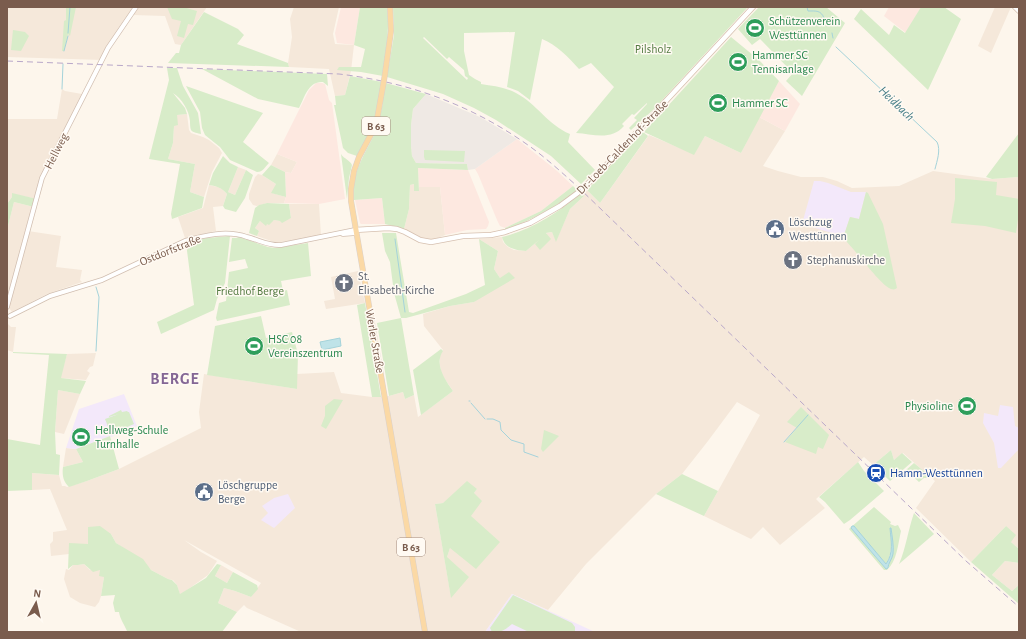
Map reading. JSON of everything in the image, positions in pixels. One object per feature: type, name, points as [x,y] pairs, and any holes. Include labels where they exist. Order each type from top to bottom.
[{"type":"main road","name":"Werler Straße","points":[[390,7],[391,31],[384,86],[376,125],[359,157],[353,174],[350,194],[425,632]]},
{"type":"main road","name":"Dr.-Loeb-Caldenhof-Straße","points":[[356,231],[395,229],[405,232],[420,240],[435,242],[463,236],[491,235],[505,232],[518,228],[551,211],[576,195],[599,174],[753,7]]},
{"type":"main road","points":[[1015,7],[1019,11]]},
{"type":"street","name":"Hellweg","points":[[7,307],[42,178],[108,48],[136,7]]},
{"type":"street","name":"Ostdorfstraße","points":[[8,314],[50,296],[102,280],[185,241],[196,238],[215,234],[231,234],[278,246],[339,233],[356,231]]},
{"type":"street","points":[[7,321],[8,314]]},
{"type":"shaded area","points":[[7,7],[207,7],[181,45],[175,44],[165,16],[133,15],[103,60],[7,57]]},
{"type":"shaded area","points":[[294,7],[339,7],[333,34],[335,44],[354,45],[351,71],[345,95],[335,96],[329,69],[289,67],[288,63],[292,37],[290,19]]},
{"type":"shaded area","points":[[341,7],[360,7],[354,45],[337,43],[335,33]]},
{"type":"shaded area","points":[[889,7],[921,7],[906,33],[884,16]]},
{"type":"shaded area","points":[[995,7],[1011,7],[991,53],[978,46]]},
{"type":"shaded area","points":[[779,81],[800,104],[785,131],[759,117]]},
{"type":"shaded area","points":[[316,83],[325,84],[329,100],[332,103],[345,199],[319,204],[284,203],[286,197],[285,172],[291,173],[297,162],[277,154],[309,90]]},
{"type":"shaded area","points":[[62,89],[65,91],[82,94],[85,92],[47,167],[37,199],[12,194],[12,197],[7,204],[7,119],[57,119]]},
{"type":"shaded area","points":[[426,94],[480,117],[517,139],[475,169],[468,170],[467,164],[416,163],[412,156],[411,146],[413,109]]},
{"type":"shaded area","points":[[187,114],[189,130],[191,133],[209,140],[219,148],[222,153],[212,172],[204,197],[190,192],[195,164],[168,159],[173,143],[174,126],[177,115]]},
{"type":"shaded area","points":[[759,117],[785,131],[763,166],[801,177],[823,177],[837,181],[852,188],[899,186],[933,171],[992,179],[1019,177],[1019,549],[1011,542],[1006,526],[971,562],[916,508],[935,481],[903,453],[894,460],[891,450],[873,465],[864,457],[816,499],[825,508],[780,545],[763,527],[751,539],[704,516],[760,415],[737,402],[682,474],[656,494],[586,564],[548,610],[512,594],[485,632],[301,632],[247,608],[244,605],[237,612],[218,603],[224,588],[251,597],[261,583],[184,540],[217,561],[208,575],[180,595],[177,585],[173,580],[151,570],[116,543],[111,534],[88,544],[69,544],[69,554],[51,556],[50,544],[53,541],[53,532],[67,530],[50,489],[32,490],[32,473],[59,475],[62,486],[67,487],[119,469],[201,428],[199,412],[204,374],[297,389],[297,374],[334,372],[341,393],[372,397],[389,396],[403,392],[405,399],[414,395],[418,417],[453,391],[442,375],[440,355],[443,350],[424,326],[423,314],[450,306],[474,302],[500,278],[494,269],[498,251],[479,239],[502,237],[503,242],[508,247],[514,250],[526,251],[547,233],[552,232],[556,241],[570,209],[584,196],[587,190],[600,203],[649,135],[694,154],[705,136],[741,153]],"holes":[[[477,489],[474,493],[471,516],[450,548],[447,557],[451,597],[435,504],[443,503]]]},
{"type":"shaded area","points":[[517,139],[556,170],[573,186],[541,211],[505,228],[500,226],[475,169]]},
{"type":"shaded area","points":[[277,154],[297,162],[291,173],[285,172],[271,165]]},
{"type":"shaded area","points":[[238,167],[246,170],[235,195],[228,192]]},
{"type":"shaded area","points":[[418,168],[468,170],[489,222],[486,229],[467,230],[445,235],[440,187],[419,187]]},
{"type":"shaded area","points":[[258,174],[276,184],[272,193],[286,197],[284,203],[267,203],[257,206],[253,205],[249,199],[249,194],[255,177]]},
{"type":"shaded area","points":[[814,181],[828,183],[851,192],[866,192],[859,219],[850,217],[843,238],[835,234],[802,224]]},
{"type":"shaded area","points":[[414,184],[414,191],[419,191],[419,187],[440,187],[445,235],[429,240],[404,229],[409,209],[410,185]]},
{"type":"shaded area","points":[[209,185],[222,189],[227,194],[223,206],[213,207],[216,231],[185,238],[178,217],[203,208]]},
{"type":"shaded area","points":[[382,198],[385,224],[361,224],[355,200]]},
{"type":"shaded area","points":[[14,202],[34,207],[28,231],[61,236],[56,267],[82,270],[80,280],[82,282],[47,294],[12,312],[9,308],[7,308],[7,230]]},
{"type":"shaded area","points":[[289,204],[319,204],[321,236],[274,242],[257,236],[259,231],[255,228],[260,221],[267,224],[274,220],[281,221],[291,218]]},
{"type":"shaded area","points":[[358,271],[365,303],[326,309],[324,301],[335,299],[331,277]]},
{"type":"shaded area","points":[[7,323],[11,327],[16,327],[13,352],[7,350]]},
{"type":"shaded area","points":[[96,353],[93,366],[87,371],[90,373],[86,380],[60,378],[67,354]]},
{"type":"shaded area","points":[[58,390],[80,394],[64,434],[55,432]]},
{"type":"shaded area","points":[[124,394],[137,426],[76,449],[66,448],[79,409]]},
{"type":"shaded area","points":[[1000,405],[1013,407],[1015,426],[1019,428],[1019,449],[1001,468],[998,468],[994,443],[983,423],[984,413],[998,416]]},
{"type":"shaded area","points":[[66,448],[76,449],[83,462],[63,467]]},
{"type":"shaded area","points":[[288,494],[295,508],[274,528],[261,520],[268,513],[262,506],[274,498]]},
{"type":"shaded area","points":[[1005,561],[1019,563],[1019,585],[1012,591],[992,575]]},
{"type":"shaded area","points":[[84,564],[90,570],[100,570],[104,577],[101,596],[95,607],[80,603],[70,597],[64,579],[66,569],[69,570],[73,565]]},
{"type":"shaded area","points":[[221,565],[233,572],[227,583],[215,576]]},
{"type":"shaded area","points":[[512,594],[595,632],[485,632]]},
{"type":"green space","points":[[66,7],[76,7],[70,36],[68,34],[64,51],[62,51],[64,21],[66,20]]},
{"type":"green space","points":[[167,7],[183,7],[197,11],[193,25],[188,24],[184,38],[177,36],[181,21],[172,19]]},
{"type":"green space","points":[[360,7],[387,7],[388,33],[383,76],[337,70],[339,67],[361,67],[365,49],[354,45]]},
{"type":"green space","name":"Pilsholz","points":[[393,7],[748,7],[653,110],[631,130],[629,128],[637,120],[634,118],[647,103],[634,115],[632,114],[622,124],[624,126],[619,131],[602,136],[576,133],[614,87],[591,63],[579,69],[557,48],[542,39],[530,100],[518,91],[507,87],[515,32],[464,33],[464,51],[469,75],[481,82],[481,84],[503,88],[516,93],[555,125],[570,134],[568,142],[595,170],[581,184],[551,156],[496,120],[443,94],[387,77],[394,35]],"holes":[[[424,37],[447,59],[449,57],[464,70],[465,76],[468,78],[467,80],[423,38]]]},
{"type":"green space","points":[[759,7],[826,7],[845,23],[802,96],[786,81],[793,73],[760,39],[752,45],[738,29]]},
{"type":"green space","points":[[921,7],[944,7],[961,19],[928,90],[854,19],[861,9],[889,35],[894,25],[905,33]]},
{"type":"green space","points":[[204,12],[238,29],[244,35],[237,44],[288,63],[289,67],[168,63],[176,53],[179,53],[181,45]]},
{"type":"green space","points":[[13,30],[25,32],[29,36],[21,51],[11,50]]},
{"type":"green space","name":"Hammer SC","points":[[731,37],[759,60],[779,81],[741,153],[705,136],[694,155],[644,132]]},
{"type":"green space","points":[[167,68],[177,68],[183,86],[198,113],[201,134],[191,130],[187,109],[179,98],[173,93],[185,108],[187,114],[177,115],[178,125],[174,126],[173,143],[168,159],[195,164],[190,192],[204,197],[202,208],[172,219],[171,214],[180,164],[149,159],[169,80]]},
{"type":"green space","points":[[202,69],[327,74],[328,86],[323,82],[318,82],[310,87],[299,108],[258,99]]},
{"type":"green space","points":[[350,76],[382,82],[426,94],[413,109],[411,146],[412,156],[416,163],[467,164],[468,170],[418,168],[419,191],[414,191],[414,184],[410,185],[409,209],[404,229],[385,224],[382,198],[354,200],[354,181],[356,173],[375,133],[383,102],[372,129],[357,156],[348,153],[343,148],[334,105],[336,105],[335,96],[345,95]]},
{"type":"green space","points":[[186,86],[263,113],[243,142],[269,163],[264,169],[257,172],[230,160],[220,147],[205,135],[202,128],[200,112]]},
{"type":"green space","points":[[643,132],[648,136],[600,203],[587,190]]},
{"type":"green space","points":[[1019,133],[1019,177],[992,179],[986,177]]},
{"type":"green space","points":[[424,150],[465,151],[464,162],[425,160]]},
{"type":"green space","points":[[341,154],[352,165],[347,199]]},
{"type":"green space","points":[[223,156],[230,163],[238,167],[228,192],[235,195],[246,170],[253,175],[245,198],[236,212],[225,209],[223,206],[227,194],[225,192],[219,188],[209,185],[213,173]]},
{"type":"green space","points":[[271,165],[285,172],[286,197],[271,193],[276,184],[262,175]]},
{"type":"green space","points":[[955,178],[997,182],[996,195],[1019,199],[1016,233],[985,226],[951,223],[955,199]]},
{"type":"green space","points":[[573,186],[578,191],[552,208],[505,230],[505,228],[541,211]]},
{"type":"green space","points":[[866,192],[868,193],[883,224],[897,288],[895,289],[891,289],[886,286],[843,238],[850,217],[859,219]]},
{"type":"green space","points":[[12,193],[37,199],[34,207],[14,202],[7,230],[7,204],[12,197]]},
{"type":"green space","points":[[582,193],[584,196],[570,209],[556,242],[552,232],[546,233],[551,239],[540,250],[535,244],[539,240],[526,251],[511,248],[503,241],[502,237],[524,230],[544,220]]},
{"type":"green space","points":[[267,203],[289,204],[291,218],[282,223],[274,220],[266,226],[260,221],[255,228],[259,231],[257,236],[249,233],[255,208],[259,205]]},
{"type":"green space","points":[[382,233],[396,233],[409,312],[413,313],[466,294],[485,285],[479,239],[498,251],[494,269],[500,278],[509,272],[515,278],[474,302],[450,306],[401,318],[394,293],[390,262],[385,251]]},
{"type":"green space","points":[[230,236],[225,283],[217,299],[214,310],[161,334],[157,322],[194,305],[186,243],[207,238]]},
{"type":"green space","name":"Friedhof Berge","points":[[239,237],[275,248],[308,243],[311,276],[281,281],[283,291],[287,290],[290,305],[217,321],[216,318],[219,303],[226,301],[229,272],[248,268],[245,259],[229,262],[232,238]]},
{"type":"green space","points":[[365,303],[381,397],[372,397],[357,305]]},
{"type":"green space","name":"HSC 08 Vereinszentrum","points":[[261,316],[266,338],[292,332],[298,354],[297,389],[207,375],[215,326]]},
{"type":"green space","points":[[401,318],[414,395],[405,399],[403,392],[389,396],[377,323]]},
{"type":"green space","points":[[441,349],[443,351],[440,366],[444,377],[453,391],[421,415],[413,370]]},
{"type":"green space","points":[[13,352],[67,354],[61,378],[86,381],[80,394],[58,390],[55,432],[56,454],[60,455],[59,475],[32,473],[32,490],[7,491],[7,439],[40,445],[49,355]]},
{"type":"green space","points":[[334,399],[343,400],[326,429],[321,426],[325,416],[325,406]]},
{"type":"green space","points":[[801,407],[829,435],[823,449],[818,447],[816,454],[785,442],[797,428],[787,422]]},
{"type":"green space","points":[[121,410],[122,412],[129,412],[134,424],[111,434],[105,419],[119,414],[109,417]]},
{"type":"green space","points":[[544,430],[559,436],[543,452],[541,449]]},
{"type":"green space","points":[[110,436],[119,469],[69,487],[63,478],[63,467],[83,462],[76,449]]},
{"type":"green space","points":[[891,450],[894,460],[902,453],[912,462],[890,481],[873,465]]},
{"type":"green space","points":[[858,462],[864,471],[884,491],[844,524],[819,497]]},
{"type":"green space","points":[[914,463],[931,477],[924,478],[919,482],[906,470]]},
{"type":"green space","points":[[682,474],[718,491],[704,516],[656,494]]},
{"type":"green space","points":[[467,481],[477,489],[474,493],[482,501],[471,516],[500,542],[476,569],[450,548],[447,557],[469,577],[451,598],[435,504],[443,503]]},
{"type":"green space","points":[[874,507],[891,522],[890,524],[895,526],[898,525],[901,531],[897,552],[893,562],[887,570],[884,570],[849,529]],"holes":[[[854,526],[886,564],[891,551],[891,528],[892,556],[888,565],[889,567],[886,569],[851,528]]]},
{"type":"green space","points":[[914,513],[934,534],[899,564],[903,552]]},
{"type":"green space","points":[[100,526],[111,534],[116,543],[143,559],[151,570],[172,580],[177,585],[180,594],[206,578],[217,564],[221,565],[215,576],[227,583],[233,572],[257,585],[258,589],[251,597],[224,588],[218,603],[237,612],[222,632],[125,632],[127,631],[119,612],[115,612],[113,603],[115,595],[101,596],[104,577],[99,576],[100,570],[93,572],[84,564],[73,565],[68,569],[69,543],[88,544],[88,527]]},
{"type":"green space","points":[[1006,526],[1016,535],[1011,542],[1019,549],[1019,563],[1005,561],[992,575],[1012,591],[1019,585],[1019,604],[971,562]]},
{"type":"green space","points":[[513,595],[572,623],[575,627],[575,632],[529,632],[512,624],[498,632],[492,632],[490,628]]},
{"type":"water","points":[[340,338],[341,346],[322,350],[320,342]]},
{"type":"water","points":[[854,526],[886,564],[889,560],[891,551],[891,528],[893,551],[888,568],[886,569],[851,528]]},
{"type":"waterway","points":[[68,33],[70,7]]},
{"type":"waterway","name":"Heidbach","points":[[807,7],[808,11],[820,12],[824,18]]},
{"type":"waterway","name":"Heidbach","points":[[832,33],[833,38]]},
{"type":"waterway","points":[[64,51],[68,36]]},
{"type":"waterway","name":"Heidbach","points":[[836,47],[937,142],[939,152],[935,169]]},
{"type":"waterway","points":[[62,89],[63,64]]},
{"type":"waterway","points":[[395,239],[405,312]]},
{"type":"waterway","points":[[96,287],[99,297],[96,351]]},
{"type":"waterway","points":[[471,403],[485,419]]},
{"type":"waterway","points":[[784,442],[808,415]]},
{"type":"waterway","points":[[487,419],[493,419],[500,422],[501,430],[511,440],[524,444],[524,452],[538,457]]},
{"type":"railway","points":[[7,61],[339,74],[413,89],[459,106],[482,117],[504,129],[532,148],[577,186],[966,561],[1019,607]]},
{"type":"place","name":"Schützenverein Westtünnen","points":[[755,28]]},
{"type":"place","name":"Hammer SC Tennisanlage","points":[[738,62]]},
{"type":"place","name":"Hammer SC","points":[[718,103]]},
{"type":"place","name":"Löschzug Westtünnen","points":[[775,229]]},
{"type":"place","name":"Stephanuskirche","points":[[793,260]]},
{"type":"place","name":"St. Elisabeth-Kirche","points":[[344,283]]},
{"type":"place","name":"HSC 08 Vereinszentrum","points":[[254,346]]},
{"type":"place","name":"Physioline","points":[[967,406]]},
{"type":"place","name":"Hellweg-Schule Turnhalle","points":[[81,437]]},
{"type":"place","name":"Hamm-Westtünnen","points":[[876,473]]},
{"type":"place","name":"Löschgruppe Berge","points":[[204,492]]},
{"type":"district","name":"BERGE","points":[[175,379]]}]
